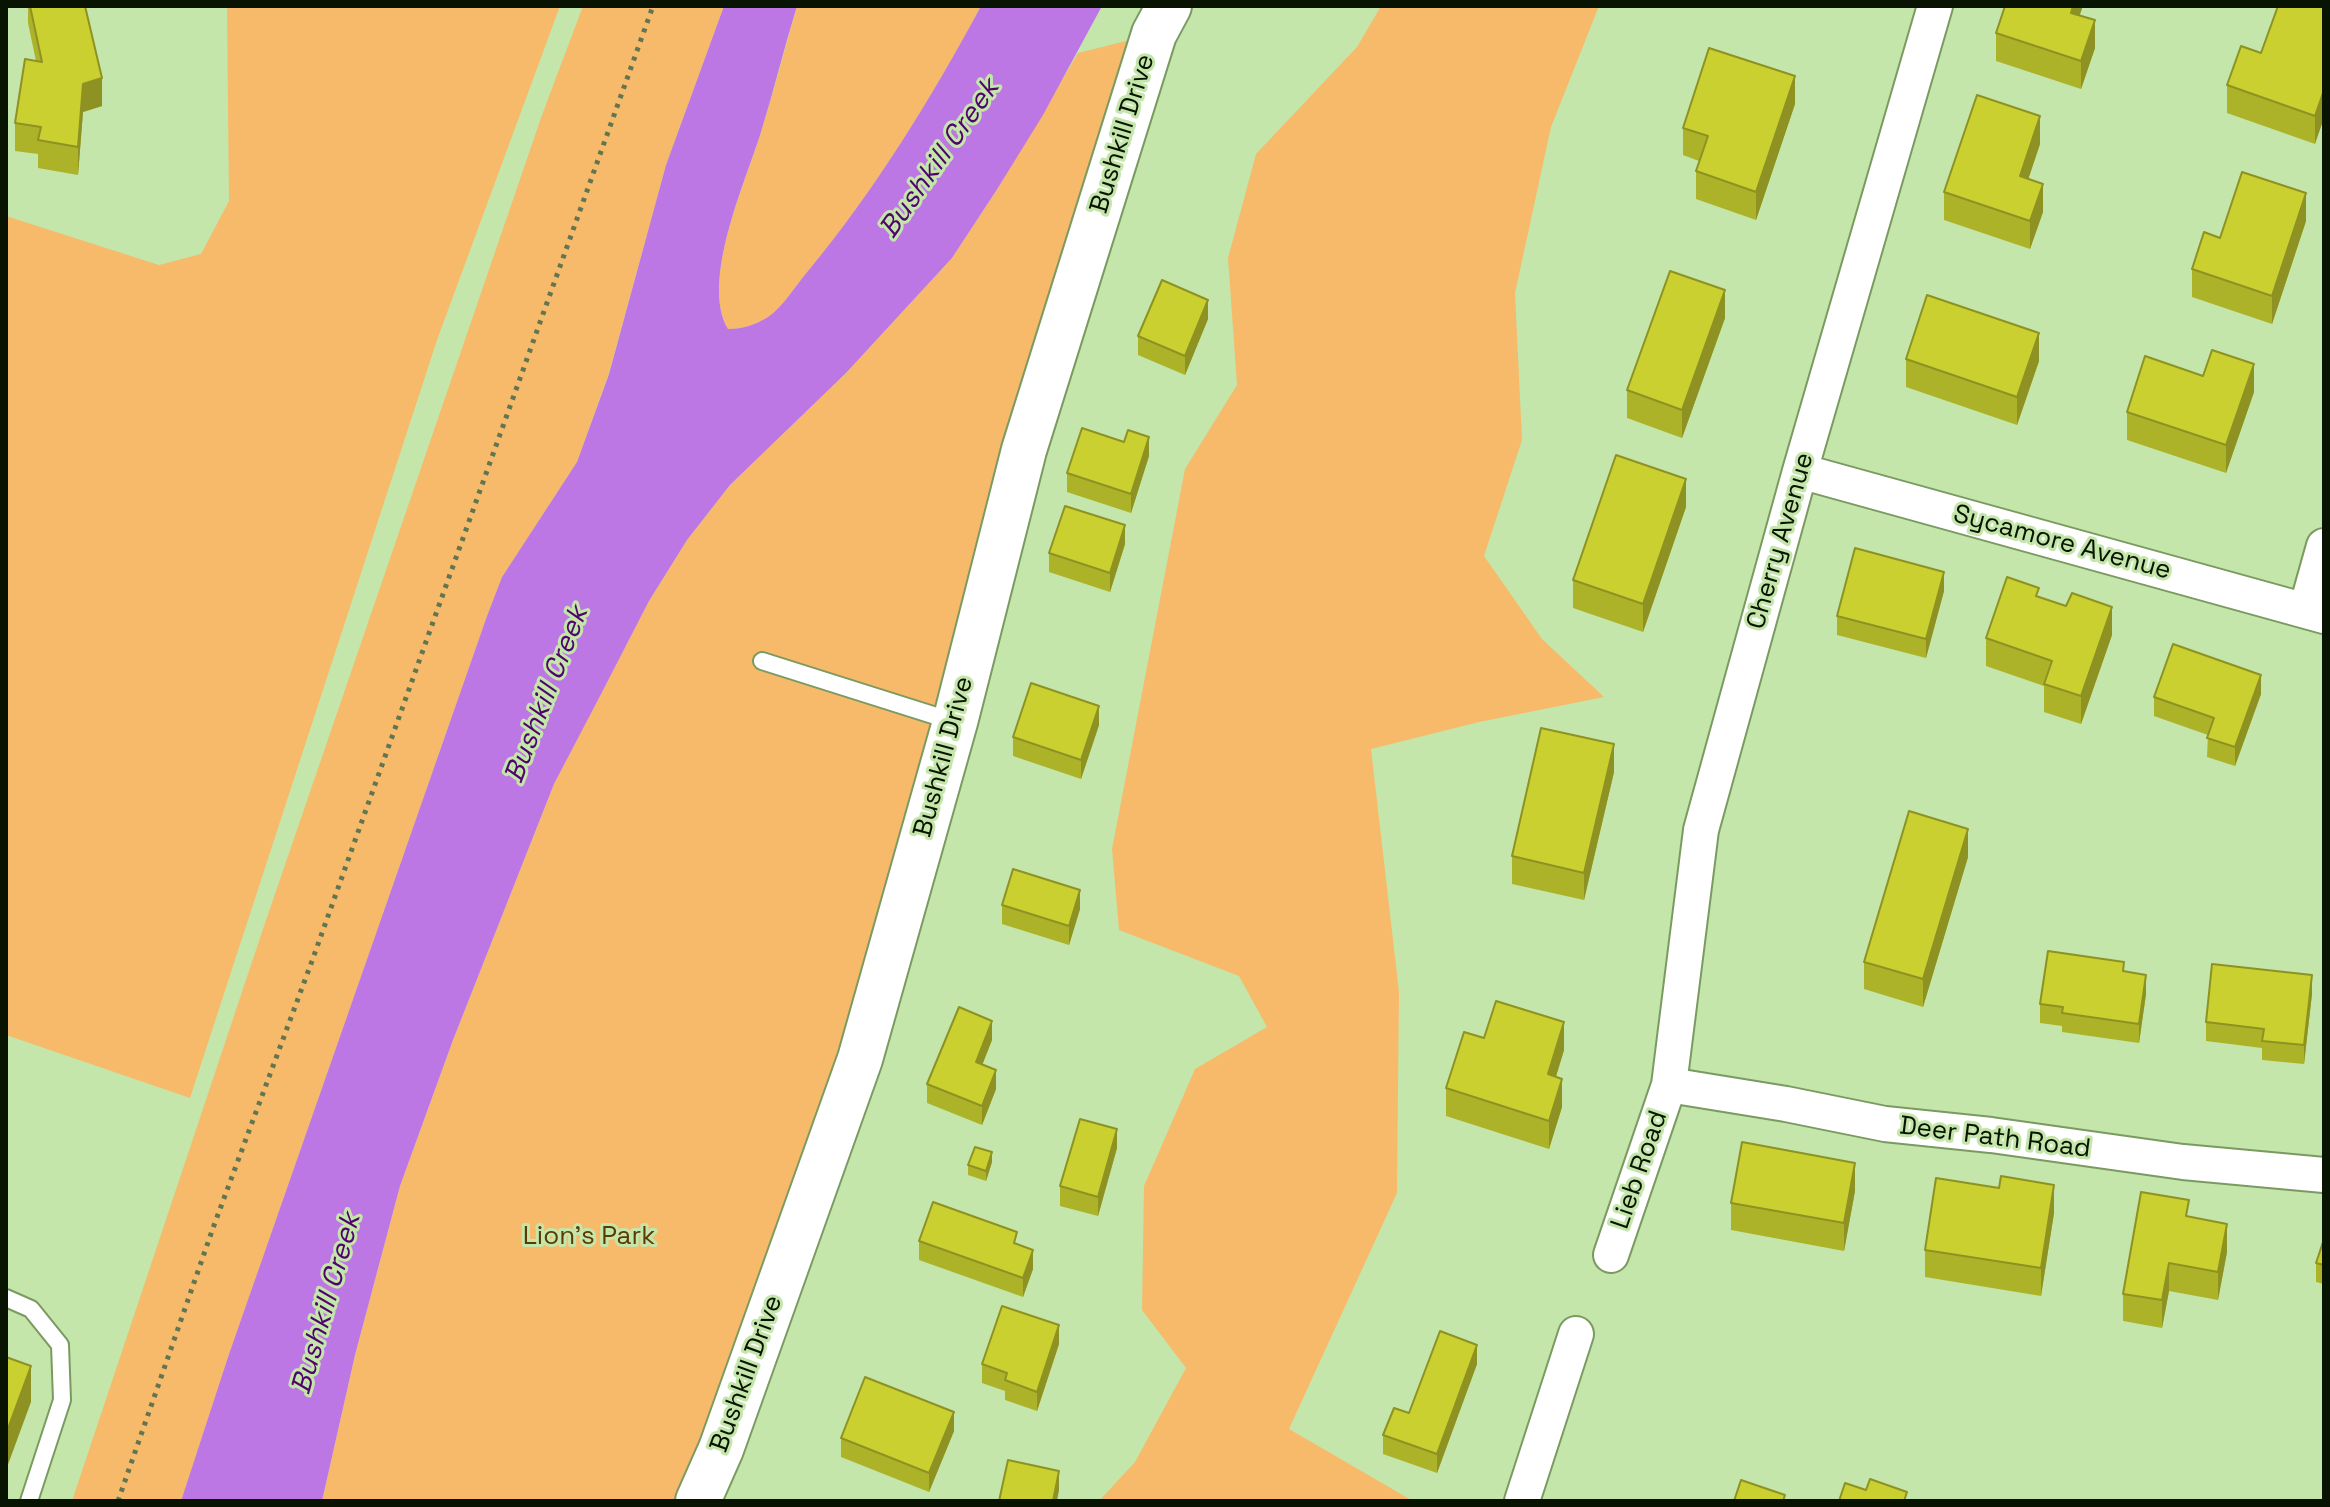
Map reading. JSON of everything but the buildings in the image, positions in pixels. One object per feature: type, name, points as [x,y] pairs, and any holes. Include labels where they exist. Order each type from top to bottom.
[{"type":"main road","name":"Bushkill Drive","points":[[698,1501],[721,1449],[860,1059],[955,722],[1024,450],[1154,34],[1169,6]]},
{"type":"street","name":"Cherry Avenue","points":[[1669,1085],[1701,830],[1800,471],[1935,6]]},
{"type":"street","name":"Sycamore Avenue","points":[[1800,471],[2315,613]]},
{"type":"street","points":[[2315,613],[2324,546]]},
{"type":"street","name":"Deer Path Road","points":[[1669,1085],[1885,1124],[1991,1135],[2183,1162],[2324,1175]]},
{"type":"street","name":"Lieb Road","points":[[1611,1255],[1669,1085]]},
{"type":"street","points":[[1522,1501],[1576,1334]]},
{"type":"lane","points":[[762,661],[955,722]]},
{"type":"lane","points":[[6,1298],[31,1309],[60,1345],[62,1400],[29,1501]]},
{"type":"path","points":[[118,1501],[213,1228],[312,961],[653,6]]},
{"type":"green space","points":[[227,6],[560,6],[437,340],[190,1098],[6,1035],[6,216],[159,265],[201,254],[229,201]]},
{"type":"green space","points":[[583,6],[724,6],[666,165],[609,373],[577,462],[502,577],[487,616],[229,1354],[181,1501],[72,1501],[264,926],[542,115]]},
{"type":"green space","points":[[797,6],[981,6],[901,143],[833,240],[774,313],[754,324],[728,329],[721,309],[719,285],[722,258]]},
{"type":"green space","points":[[1381,6],[1599,6],[1551,127],[1515,293],[1522,440],[1484,556],[1542,639],[1604,697],[1479,722],[1371,749],[1399,992],[1397,1193],[1289,1429],[1413,1501],[1099,1501],[1135,1462],[1186,1368],[1142,1310],[1144,1186],[1195,1069],[1267,1027],[1239,976],[1119,930],[1112,849],[1185,469],[1237,385],[1228,258],[1256,154],[1357,47]]},
{"type":"green space","name":"Lion's Park","points":[[1154,34],[955,722],[698,1501],[322,1501],[355,1355],[400,1186],[453,1040],[554,784],[649,601],[687,540],[730,485],[846,373],[952,258],[996,191],[1078,53]]},
{"type":"water","name":"Bushkill Creek","points":[[724,6],[797,6],[722,258],[719,285],[721,309],[728,329],[754,324],[774,313],[833,240],[901,143],[981,6],[1102,6],[1043,115],[952,258],[846,373],[730,485],[687,540],[649,601],[554,784],[453,1040],[400,1186],[355,1355],[322,1501],[181,1501],[229,1354],[487,616],[502,577],[577,462],[609,374],[666,165]]}]
